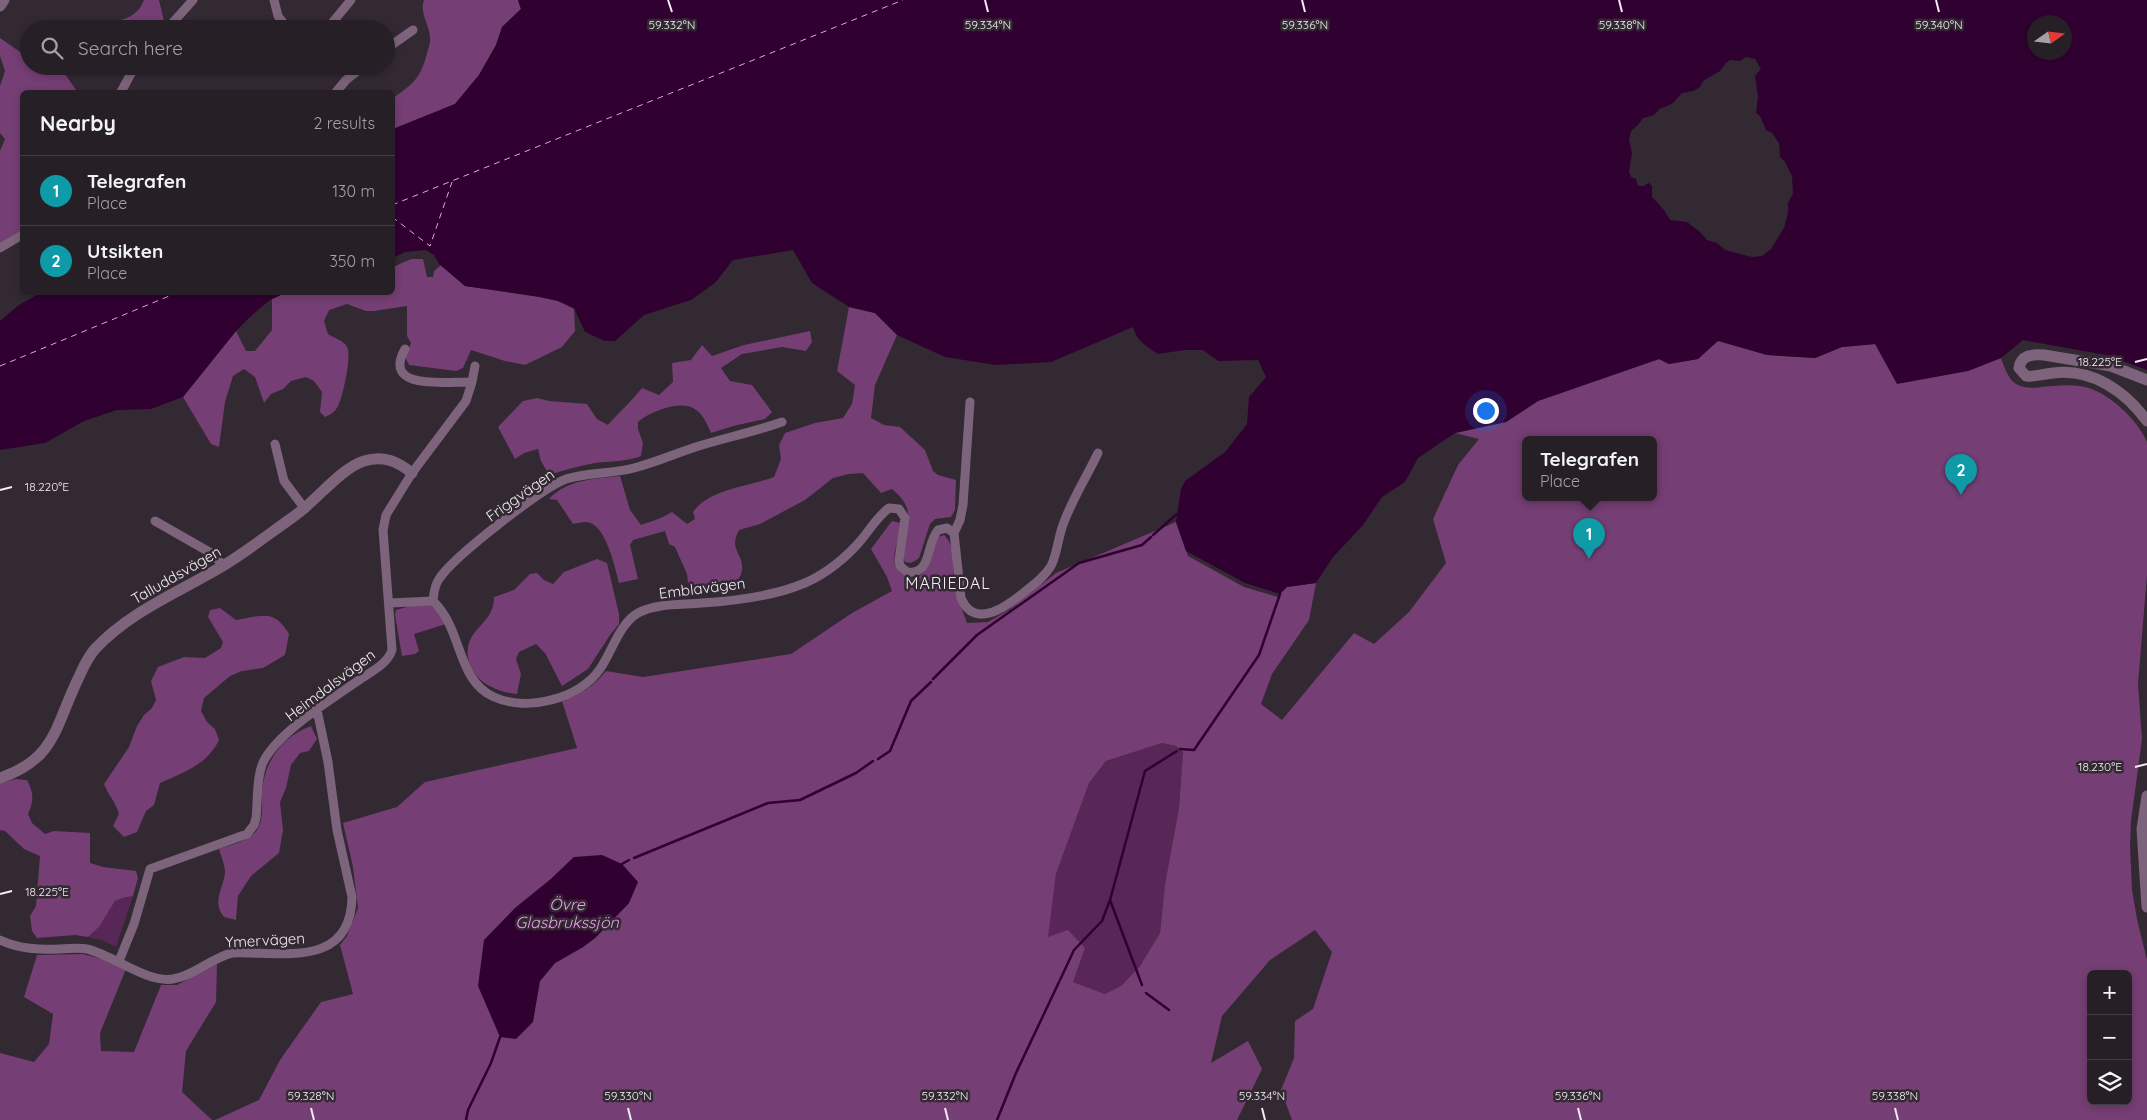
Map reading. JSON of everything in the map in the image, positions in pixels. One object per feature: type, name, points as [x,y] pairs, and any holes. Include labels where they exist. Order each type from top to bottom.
[{"type":"street","points":[[0,6],[4,0]]},
{"type":"street","points":[[175,20],[193,0]]},
{"type":"street","points":[[274,0],[278,16],[281,20]]},
{"type":"street","points":[[334,20],[351,0]]},
{"type":"street","points":[[395,43],[413,30]]},
{"type":"street","points":[[122,90],[130,75]]},
{"type":"street","points":[[338,90],[352,75]]},
{"type":"street","points":[[0,248],[20,236]]},
{"type":"street","points":[[406,349],[400,360],[400,368],[403,376],[408,379],[434,382],[472,382]]},
{"type":"street","points":[[2147,380],[2111,366],[2044,354],[2035,354],[2025,358],[2019,368],[2026,376],[2054,372],[2075,372],[2094,377],[2123,395],[2147,420]]},
{"type":"street","name":"Heimdalsvägen","points":[[120,961],[134,924],[150,869],[247,834],[254,826],[256,818],[260,775],[266,757],[273,748],[317,710],[375,670],[390,655],[392,650],[390,603],[384,522],[388,510],[412,473],[466,401],[475,366]]},
{"type":"street","points":[[970,402],[963,505],[960,520],[954,534],[958,583],[965,606],[970,611],[979,614],[999,610],[1014,600],[1048,570],[1054,559],[1065,518],[1098,453]]},
{"type":"street","name":"Friggvägen","points":[[433,601],[434,587],[447,569],[488,534],[553,485],[574,477],[635,468],[700,446],[749,434],[782,422]]},
{"type":"street","points":[[275,444],[284,482],[305,509]]},
{"type":"street","name":"Talluddsvägen","points":[[0,778],[26,768],[42,755],[51,741],[88,657],[133,617],[223,566],[305,509],[351,466],[364,460],[382,458],[394,460],[412,473]]},
{"type":"street","name":"Emblavägen","points":[[433,601],[443,610],[449,622],[473,682],[493,697],[507,701],[543,701],[568,693],[589,681],[600,668],[625,627],[637,614],[652,608],[671,605],[701,604],[756,596],[804,583],[822,574],[841,560],[858,544],[883,512],[892,507],[898,509],[905,518],[899,560],[900,566],[907,572],[918,572],[923,567],[933,537],[938,530],[947,528],[954,534]]},
{"type":"street","points":[[155,521],[211,553],[223,566]]},
{"type":"street","points":[[390,603],[433,601]]},
{"type":"street","name":"Ymervägen","points":[[0,940],[21,948],[37,950],[86,949],[120,961],[151,976],[171,980],[182,977],[221,956],[240,952],[280,955],[302,954],[326,947],[340,934],[349,919],[352,897],[337,830],[328,762],[317,710]]},
{"type":"street","points":[[2147,796],[2145,819],[2147,908]]},
{"type":"shaded area","points":[[144,0],[159,0],[164,20],[120,20],[133,15]]},
{"type":"shaded area","points":[[424,0],[518,0],[521,9],[502,27],[496,45],[479,75],[455,104],[395,128],[395,97],[406,89],[419,75],[430,43],[430,33],[423,5]]},
{"type":"shaded area","points":[[0,38],[20,52],[20,75],[66,75],[76,90],[20,90],[20,232],[0,243],[0,151],[5,139],[0,133],[0,86],[5,71],[0,56]]},
{"type":"shaded area","points":[[411,259],[423,259],[427,277],[433,277],[434,271],[441,265],[465,286],[558,301],[574,309],[575,331],[562,347],[525,365],[471,350],[463,368],[456,371],[409,365],[405,357],[411,343],[407,336],[407,306],[366,311],[347,304],[329,310],[324,321],[328,334],[343,343],[348,351],[345,384],[339,404],[335,410],[325,417],[320,412],[322,392],[314,381],[306,377],[291,381],[283,389],[271,394],[264,403],[255,377],[244,369],[233,376],[225,402],[219,447],[211,444],[183,397],[236,331],[246,351],[255,351],[272,330],[272,299],[281,295],[395,295],[395,266]]},
{"type":"shaded area","points":[[849,307],[875,313],[897,335],[875,385],[871,418],[884,425],[900,427],[925,450],[933,471],[938,475],[956,480],[955,510],[951,517],[935,519],[930,524],[919,558],[909,563],[905,562],[903,558],[908,513],[901,497],[892,489],[881,493],[863,473],[849,474],[833,478],[805,500],[760,524],[739,530],[735,542],[741,559],[742,570],[740,578],[728,587],[704,592],[689,591],[687,574],[675,547],[669,544],[665,531],[633,540],[630,545],[638,579],[619,583],[609,547],[599,530],[593,524],[586,522],[573,524],[557,500],[549,499],[564,487],[582,481],[620,476],[630,510],[641,525],[672,512],[687,524],[695,519],[693,512],[709,498],[730,489],[774,477],[781,459],[779,445],[785,433],[815,423],[843,418],[852,404],[855,385],[837,371]]},
{"type":"shaded area","points":[[810,331],[812,342],[806,351],[782,347],[742,354],[721,368],[730,381],[752,385],[772,412],[765,419],[711,433],[702,416],[693,408],[680,405],[664,408],[649,414],[638,422],[638,429],[643,443],[641,456],[589,464],[549,475],[541,461],[538,449],[524,453],[515,459],[498,427],[523,401],[537,398],[549,401],[587,404],[597,419],[608,425],[642,388],[659,395],[673,382],[672,363],[691,360],[702,345],[712,356],[744,345]]},
{"type":"shaded area","points":[[1718,340],[1767,355],[1815,358],[1842,347],[1876,344],[1968,371],[2001,358],[2009,376],[2016,384],[2030,388],[2061,385],[2085,387],[2094,390],[2121,408],[2143,434],[2147,442],[2147,575],[2138,684],[2142,739],[2131,821],[2130,845],[2132,890],[2147,960],[2147,1120],[1292,1120],[1281,1090],[1294,1058],[1295,1021],[1313,1009],[1332,952],[1315,930],[1270,960],[1222,1016],[1211,1063],[1248,1041],[1262,1069],[1237,1120],[215,1120],[259,1100],[280,1060],[321,1002],[353,994],[340,945],[347,936],[358,908],[353,867],[343,823],[397,807],[425,782],[577,748],[562,701],[586,689],[606,671],[643,677],[791,654],[852,613],[892,591],[887,577],[871,549],[892,521],[900,523],[894,557],[895,564],[904,575],[915,579],[927,567],[935,538],[944,535],[948,540],[953,554],[956,589],[967,623],[988,622],[1009,610],[1056,573],[1176,522],[1188,556],[1244,587],[1278,597],[1286,587],[1316,583],[1309,620],[1272,674],[1261,704],[1282,720],[1354,633],[1374,644],[1409,612],[1446,563],[1433,519],[1458,465],[1479,439],[1455,433],[1506,422],[1538,401],[1659,359],[1669,364],[1698,359]],"holes":[[[1162,743],[1176,746],[1183,752],[1179,808],[1165,884],[1160,933],[1140,966],[1121,986],[1105,994],[1073,982],[1085,948],[1068,930],[1048,937],[1056,874],[1089,783],[1106,761]],[[574,857],[629,903],[595,938],[555,963],[540,981],[552,878]]]},
{"type":"shaded area","points":[[597,559],[607,563],[619,614],[619,624],[588,669],[562,686],[545,653],[536,644],[519,652],[516,659],[521,674],[517,694],[508,693],[489,686],[475,674],[470,666],[468,647],[470,640],[487,618],[493,605],[494,597],[514,590],[530,574],[537,573],[544,580],[553,584],[564,572]]},
{"type":"shaded area","points":[[430,605],[435,608],[446,624],[414,634],[419,651],[415,654],[402,656],[395,615],[396,610],[410,606]]},
{"type":"shaded area","points":[[220,608],[236,620],[267,616],[278,620],[289,634],[285,655],[263,668],[242,671],[230,676],[204,698],[201,711],[207,722],[215,729],[219,740],[202,762],[160,783],[154,805],[146,811],[137,832],[124,837],[113,826],[119,814],[104,784],[129,747],[137,726],[156,700],[151,681],[158,667],[184,657],[205,658],[221,648],[223,642],[208,617],[210,610]]},
{"type":"shaded area","points":[[311,726],[317,739],[309,751],[300,753],[291,765],[286,788],[280,802],[283,830],[279,853],[251,876],[238,896],[236,920],[224,917],[220,911],[218,900],[225,872],[219,849],[245,840],[257,830],[261,819],[263,785],[269,763],[290,737]]},
{"type":"shaded area","points":[[1162,743],[1176,746],[1183,752],[1179,808],[1165,884],[1160,933],[1140,966],[1121,986],[1105,994],[1073,982],[1085,948],[1047,938],[1056,874],[1089,783],[1106,761]]},
{"type":"shaded area","points":[[16,779],[27,780],[32,797],[28,814],[32,823],[45,834],[54,831],[90,833],[90,863],[103,867],[136,871],[138,878],[133,896],[115,901],[99,927],[88,937],[75,935],[37,938],[32,931],[30,916],[36,906],[40,856],[24,849],[5,831],[0,830],[0,783]]},
{"type":"shaded area","points":[[133,896],[116,947],[102,940],[88,937],[99,927],[115,901]]},
{"type":"shaded area","points":[[83,954],[116,963],[126,969],[100,1033],[101,1051],[134,1052],[161,985],[177,985],[217,964],[216,1002],[186,1051],[182,1092],[212,1120],[0,1120],[0,1053],[34,1062],[49,1044],[53,1014],[24,997],[37,955]]},
{"type":"water","points":[[518,0],[2147,0],[2147,370],[2106,355],[2023,340],[2001,358],[1968,371],[1897,384],[1875,344],[1842,347],[1815,358],[1767,355],[1718,341],[1698,359],[1669,364],[1659,359],[1538,401],[1506,422],[1455,433],[1418,458],[1405,482],[1382,497],[1363,525],[1333,557],[1316,583],[1287,587],[1280,594],[1245,583],[1186,551],[1176,522],[1181,489],[1185,481],[1225,452],[1247,424],[1249,397],[1266,377],[1258,360],[1218,361],[1203,350],[1185,350],[1158,354],[1139,339],[1133,327],[1051,362],[996,365],[945,357],[897,335],[875,313],[849,307],[812,283],[793,250],[733,260],[715,283],[691,300],[644,315],[615,341],[605,341],[585,332],[574,308],[558,301],[465,286],[439,264],[434,255],[426,250],[405,252],[395,257],[395,128],[455,104],[479,75],[496,45],[502,27],[521,9]],"holes":[[[1746,57],[1755,59],[1761,69],[1755,76],[1758,96],[1756,113],[1760,116],[1766,130],[1772,133],[1779,143],[1780,157],[1785,162],[1792,176],[1793,194],[1788,203],[1784,228],[1771,249],[1762,256],[1752,257],[1725,250],[1717,243],[1707,240],[1687,222],[1670,220],[1652,197],[1652,186],[1649,183],[1638,186],[1636,179],[1631,177],[1629,172],[1632,153],[1629,140],[1631,131],[1643,118],[1672,104],[1682,93],[1693,91],[1700,87],[1703,81],[1720,71],[1730,60],[1740,61]]]},
{"type":"water","points":[[36,295],[281,295],[270,300],[236,331],[183,397],[151,409],[117,410],[84,421],[45,443],[0,450],[0,321],[19,305]]},
{"type":"water","name":"Övre Glasbrukssjön","points":[[602,855],[622,864],[638,882],[629,903],[595,938],[555,963],[540,981],[533,1022],[516,1039],[500,1037],[478,986],[484,940],[515,908],[552,878],[574,857]]},
{"type":"waterway","points":[[1153,535],[1177,514]]},
{"type":"waterway","points":[[933,679],[977,635],[1079,563],[1142,545],[1151,537]]},
{"type":"waterway","points":[[1180,749],[1194,750],[1259,655],[1280,594]]},
{"type":"waterway","points":[[878,759],[890,751],[911,701],[931,682]]},
{"type":"waterway","points":[[1142,985],[1110,900],[1145,771],[1177,751]]},
{"type":"waterway","points":[[634,858],[768,803],[800,800],[856,773],[873,761]]},
{"type":"waterway","points":[[622,864],[629,860]]},
{"type":"waterway","points":[[1060,980],[1074,950],[1102,921],[1110,900]]},
{"type":"waterway","points":[[997,1120],[1016,1073],[1059,982]]},
{"type":"waterway","points":[[1146,993],[1169,1010]]},
{"type":"waterway","points":[[466,1120],[468,1110],[491,1063],[500,1037]]},
{"type":"ferry route","points":[[395,204],[903,0]]},
{"type":"ferry route","points":[[395,219],[430,246],[452,182]]},
{"type":"ferry route","points":[[0,366],[172,295]]},
{"type":"place","name":"Utsikten","points":[[1961,495]]},
{"type":"place","name":"Telegrafen","points":[[1589,559]]},
{"type":"district","name":"MARIEDAL","points":[[948,583]]}]
